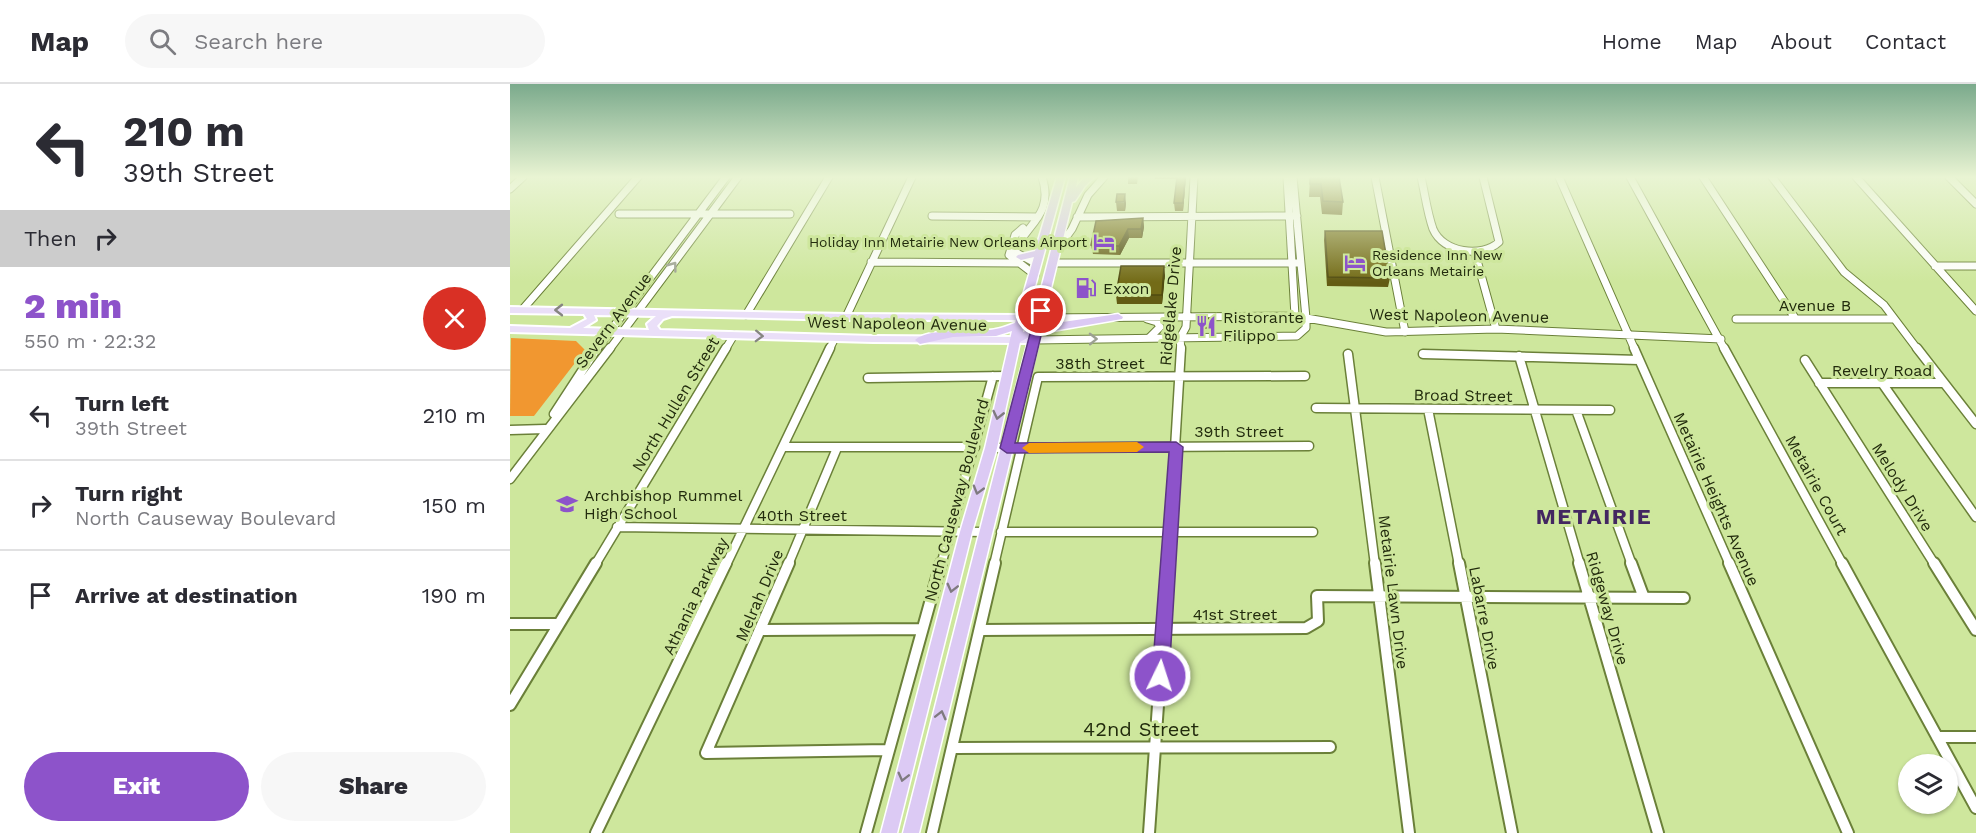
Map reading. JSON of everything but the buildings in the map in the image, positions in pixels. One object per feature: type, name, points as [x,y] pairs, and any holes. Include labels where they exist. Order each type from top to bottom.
[{"type":"highway","name":"North Causeway Boulevard","points":[[889,833],[966,532],[991,448],[1020,322],[1051,212]]},
{"type":"highway","points":[[911,833],[994,532],[1007,448],[1067,212]]},
{"type":"highway","points":[[1020,260],[1038,260],[1043,256],[1054,263]]},
{"type":"highway","points":[[1038,260],[1045,271],[1039,294],[1043,304]]},
{"type":"highway","points":[[1016,340],[1060,323],[1096,323],[1118,317]]},
{"type":"highway","points":[[920,340],[953,334],[996,333],[1020,322],[1039,318]]},
{"type":"main road","name":"West Napoleon Avenue","points":[[510,310],[967,318],[1020,322]]},
{"type":"main road","points":[[565,332],[581,327],[592,320],[589,313],[580,311]]},
{"type":"main road","points":[[658,333],[652,327],[656,320],[681,312]]},
{"type":"main road","points":[[900,339],[887,332],[887,328],[902,321],[957,321],[967,318]]},
{"type":"main road","name":"West Napoleon Avenue","points":[[510,329],[920,340],[1016,340]]},
{"type":"street","points":[[522,310],[608,212]]},
{"type":"street","points":[[746,315],[808,212]]},
{"type":"street","points":[[846,317],[895,212]]},
{"type":"street","points":[[1038,260],[1026,266],[1009,255],[1015,236],[1038,217],[1039,212]]},
{"type":"street","points":[[1057,250],[1074,226],[1079,212]]},
{"type":"street","name":"Ridgelake Drive","points":[[1149,833],[1171,532],[1180,338],[1184,333],[1186,317],[1191,212]]},
{"type":"street","points":[[1288,212],[1295,316]]},
{"type":"street","points":[[1036,334],[1149,338],[1297,336],[1306,328],[1306,318],[1297,212]]},
{"type":"street","points":[[1382,212],[1405,332]]},
{"type":"street","points":[[1429,212],[1434,231],[1438,237],[1463,250],[1475,253],[1491,248],[1499,242],[1492,212]]},
{"type":"street","name":"Metairie Heights Avenue","points":[[1574,212],[1848,833]]},
{"type":"street","name":"Metairie Court","points":[[1649,212],[1976,808]]},
{"type":"street","points":[[1726,212],[1795,318]]},
{"type":"street","points":[[1798,212],[1844,272],[1884,304],[1976,424]]},
{"type":"street","points":[[1887,212],[1976,311]]},
{"type":"street","points":[[619,214],[790,214]]},
{"type":"street","name":"Severn Avenue","points":[[510,479],[545,429],[581,370],[699,214]]},
{"type":"street","name":"Severn Avenue","points":[[510,479],[709,214]]},
{"type":"street","points":[[932,216],[1038,217]]},
{"type":"street","points":[[1077,217],[1297,216]]},
{"type":"street","points":[[1475,253],[1496,329]]},
{"type":"street","points":[[871,262],[1020,260]]},
{"type":"street","points":[[1054,263],[1300,262]]},
{"type":"street","points":[[1935,266],[1976,266]]},
{"type":"street","name":"West Napoleon Avenue","points":[[1039,318],[1295,316],[1360,329],[1405,332],[1496,329],[1629,337],[1720,339]]},
{"type":"street","points":[[1131,317],[1157,322],[1159,330],[1149,338]]},
{"type":"street","name":"Avenue B","points":[[1736,319],[1894,319]]},
{"type":"street","name":"North Hullen Street","points":[[510,705],[734,335]]},
{"type":"street","name":"Athania Parkway","points":[[596,833],[835,338]]},
{"type":"street","name":"Metairie Lawn Drive","points":[[1348,354],[1409,833]]},
{"type":"street","points":[[1423,354],[1639,360]]},
{"type":"street","name":"Ridgeway Drive","points":[[1520,356],[1658,833]]},
{"type":"street","name":"Melody Drive","points":[[1805,360],[1976,630]]},
{"type":"street","name":"North Causeway Boulevard","points":[[866,833],[993,376]]},
{"type":"street","points":[[868,378],[1007,376]]},
{"type":"street","name":"38th Street","points":[[1021,448],[1038,377],[1305,376]]},
{"type":"street","name":"Revelry Road","points":[[1820,383],[1944,383]]},
{"type":"street","points":[[1882,383],[1976,517]]},
{"type":"street","name":"Broad Street","points":[[1316,408],[1610,410]]},
{"type":"street","name":"Labarre Drive","points":[[1428,409],[1512,833]]},
{"type":"street","points":[[1576,410],[1644,598]]},
{"type":"street","points":[[510,430],[545,429]]},
{"type":"street","name":"39th Street","points":[[991,448],[1309,446]]},
{"type":"street","points":[[783,447],[975,447]]},
{"type":"street","name":"Melrah Drive","points":[[837,448],[761,630],[706,753],[888,750]]},
{"type":"street","points":[[933,833],[980,630],[994,532],[1021,448]]},
{"type":"street","name":"40th Street","points":[[617,527],[966,532],[1313,532]]},
{"type":"street","points":[[1378,595],[1684,598]]},
{"type":"street","name":"41st Street","points":[[980,630],[1306,628],[1314,626],[1318,621],[1317,596],[1378,595]]},
{"type":"street","points":[[510,624],[558,624]]},
{"type":"street","points":[[761,630],[922,629]]},
{"type":"street","points":[[1937,737],[1976,737]]},
{"type":"street","name":"42nd Street","points":[[953,748],[1330,747]]},
{"type":"shaded area","points":[[511,338],[576,341],[585,350],[534,416],[510,416]]},
{"type":"slow traffic","points":[[1029,448],[1137,447]]},
{"type":"place","name":"Holiday Inn Metairie New Orleans Airport","points":[[1104,242]]},
{"type":"place","name":"Residence Inn New Orleans Metairie","points":[[1355,263]]},
{"type":"place","name":"Exxon","points":[[1086,288]]},
{"type":"place","name":"Ristorante Filippo","points":[[1206,326]]},
{"type":"place","name":"Archbishop Rummel High School","points":[[567,504]]},
{"type":"district","name":"METAIRIE","points":[[1594,516]]},
{"type":"route","points":[[1041,311],[1007,448],[1176,447],[1160,676]]}]
